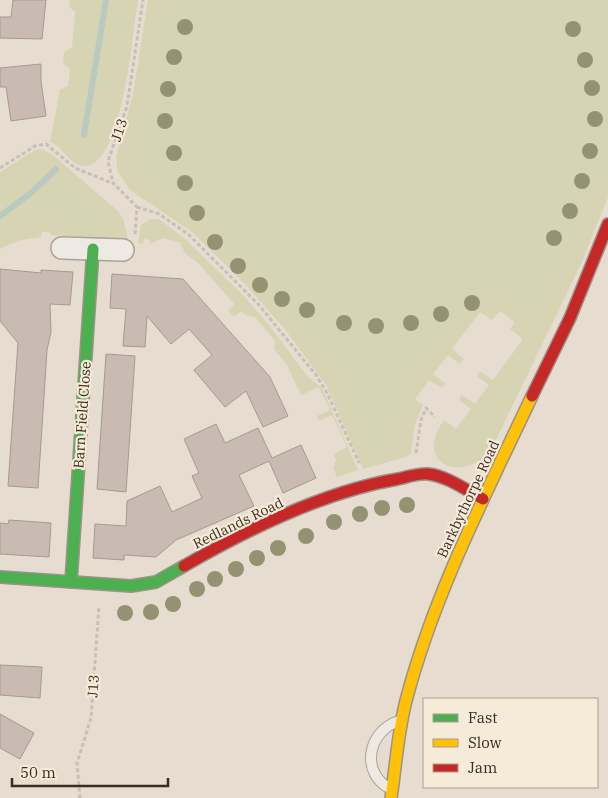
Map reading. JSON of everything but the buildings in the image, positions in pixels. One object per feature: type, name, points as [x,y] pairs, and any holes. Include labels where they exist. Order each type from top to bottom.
[{"type":"street","name":"Barkbythorpe Road","points":[[391,794],[406,699],[425,635],[483,499],[558,344],[608,224]]},
{"type":"street","points":[[62,248],[93,249],[129,246]]},
{"type":"street","name":"Barn Field Close","points":[[70,582],[93,249]]},
{"type":"street","name":"Redlands Road","points":[[0,577],[139,586],[156,582],[227,542],[336,494],[366,484],[427,474],[442,478],[483,499]]},
{"type":"lane","points":[[391,794],[375,778],[371,756],[377,736],[388,726],[402,720]]},
{"type":"path","name":"J13","points":[[113,183],[108,161],[127,106],[143,0]]},
{"type":"path","points":[[0,168],[35,146],[46,144],[75,168],[113,183],[137,207],[159,214],[188,234],[259,304],[316,375],[327,393],[364,472],[366,484]]},
{"type":"path","points":[[129,246],[137,207]]},
{"type":"path","points":[[426,408],[435,417]]},
{"type":"path","name":"J13","points":[[80,798],[77,763],[90,718],[101,584]]},
{"type":"shaded area","points":[[70,0],[138,0],[129,66],[117,123],[108,146],[97,161],[83,166],[78,165],[50,142],[60,90],[68,86],[70,69],[63,63],[64,52],[72,47],[75,12],[69,7]]},
{"type":"shaded area","points":[[148,0],[608,0],[608,197],[581,264],[492,448],[480,460],[467,466],[455,467],[445,464],[437,458],[434,448],[436,435],[444,420],[456,429],[471,409],[459,400],[462,395],[475,404],[489,385],[477,376],[480,371],[493,380],[523,339],[510,329],[515,322],[500,311],[492,320],[480,312],[452,349],[464,359],[460,364],[448,355],[433,374],[446,384],[442,388],[429,380],[415,399],[423,405],[415,424],[411,453],[406,457],[363,469],[326,385],[283,327],[244,283],[192,232],[130,190],[118,172],[116,157],[133,94]]},
{"type":"shaded area","points":[[42,149],[53,155],[118,211],[124,220],[128,240],[51,235],[50,232],[42,232],[41,237],[20,240],[0,249],[0,172],[35,150]]},
{"type":"shaded area","points":[[150,219],[159,219],[184,238],[242,294],[269,325],[308,377],[322,388],[358,470],[337,477],[333,468],[336,460],[334,454],[347,447],[332,415],[319,421],[317,416],[330,410],[319,387],[301,395],[287,365],[274,349],[275,341],[255,317],[245,315],[241,311],[234,317],[228,310],[234,304],[198,263],[186,254],[179,242],[163,238],[150,244],[150,240],[144,239],[143,244],[138,243],[141,225]]},
{"type":"waterway","points":[[84,135],[106,0]]},
{"type":"waterway","points":[[0,216],[31,193],[56,169]]},
{"type":"traffic: fast","points":[[71,582],[93,249]]},
{"type":"traffic: fast","points":[[0,577],[131,586],[156,582],[184,566]]},
{"type":"traffic: slow","points":[[391,798],[404,709],[432,619],[463,544],[532,396]]},
{"type":"traffic: jam","points":[[532,396],[570,318],[608,224]]},
{"type":"traffic: jam","points":[[184,566],[234,538],[288,513],[343,492],[371,485],[428,474],[449,480],[483,499]]}]
